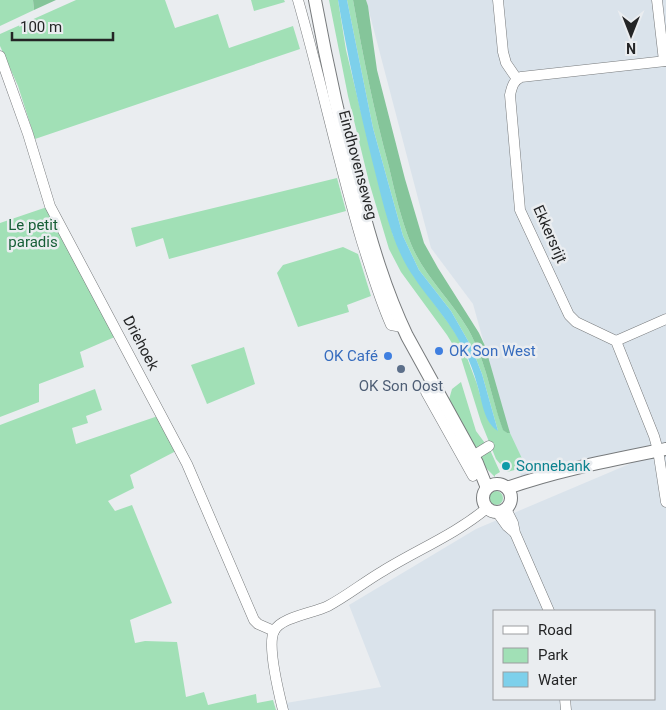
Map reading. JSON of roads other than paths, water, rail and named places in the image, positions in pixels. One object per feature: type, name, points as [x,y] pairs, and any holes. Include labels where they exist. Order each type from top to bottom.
[{"type":"main road","name":"Eindhovenseweg","points":[[315,0],[334,99],[347,153],[380,268],[397,317],[459,440],[500,489]]},
{"type":"main road","points":[[500,489],[510,501],[493,507],[483,497],[500,489],[570,469],[662,450]]},
{"type":"street","name":"Eindhovenseweg","points":[[298,0],[316,63],[345,183],[377,290],[391,324],[402,327]]},
{"type":"street","points":[[498,0],[503,52],[506,62],[517,79],[573,70],[665,61],[657,0]]},
{"type":"street","name":"Driehoek","points":[[0,56],[25,125],[41,180],[54,213],[180,450],[254,620],[258,624],[274,631]]},
{"type":"street","name":"Ekkersrijt","points":[[517,79],[512,86],[510,95],[520,210],[569,315],[576,322],[616,341]]},
{"type":"street","points":[[666,319],[616,341],[662,450],[666,502]]},
{"type":"street","name":"Eindhovenseweg","points":[[426,392],[459,440],[473,476]]},
{"type":"street","points":[[475,459],[490,446]]},
{"type":"street","points":[[283,710],[272,652],[274,631],[282,623],[327,606],[382,571],[443,538],[466,522],[469,515],[493,507],[513,523],[515,533],[549,610]]},
{"type":"water","points":[[338,0],[347,0],[373,128],[403,236],[419,270],[451,311],[471,346],[482,374],[498,431],[486,416],[473,372],[459,340],[411,273],[398,249],[382,199],[362,120]]},
{"type":"place","name":"OK Son West","points":[[439,351]]},
{"type":"place","name":"OK Café","points":[[388,356]]},
{"type":"place","name":"OK Son Oost","points":[[401,369]]},
{"type":"place","name":"Sonnebank","points":[[506,466]]},
{"type":"park label","name":"Le petit paradis","points":[[33,234]]}]
